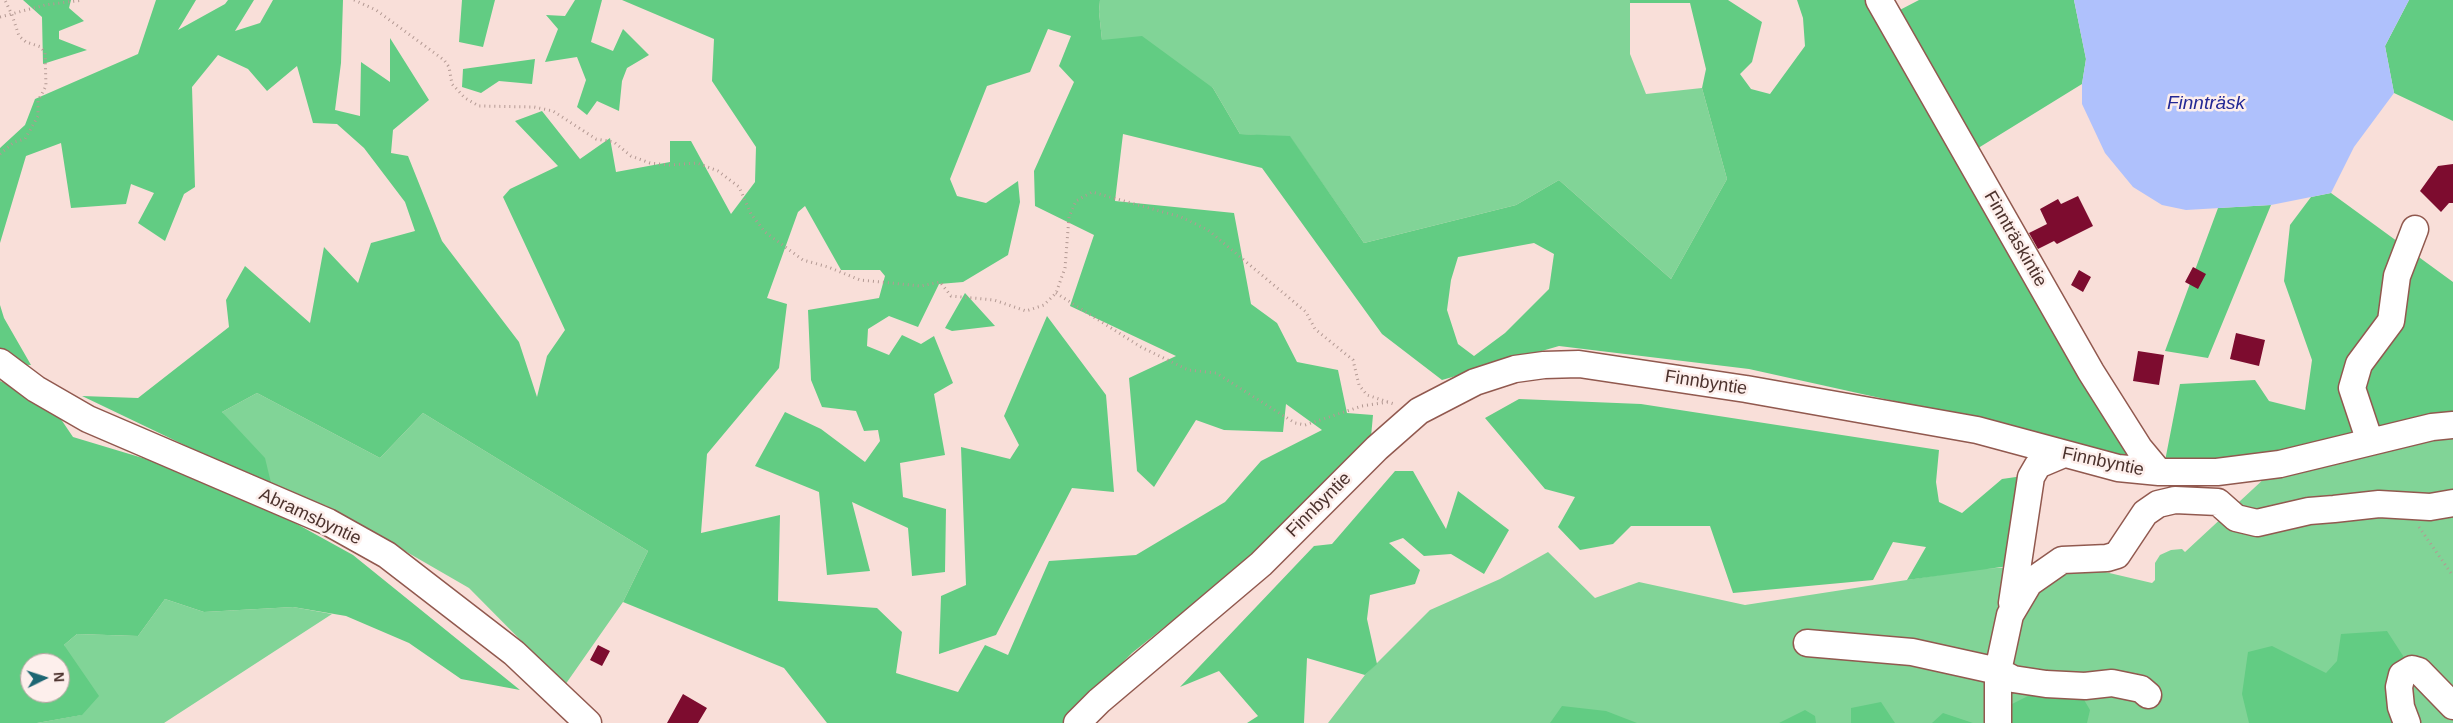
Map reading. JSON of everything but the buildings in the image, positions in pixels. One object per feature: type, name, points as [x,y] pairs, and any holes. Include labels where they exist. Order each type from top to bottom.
[{"type":"street","name":"Finnträskintie","points":[[1879,0],[2091,372],[2139,448],[2159,472]]},
{"type":"street","points":[[2370,442],[2352,388],[2359,364],[2391,321],[2397,276],[2415,229]]},
{"type":"street","name":"Abramsbyntie","points":[[0,362],[36,389],[88,420],[328,522],[387,555],[514,652],[588,723]]},
{"type":"street","name":"Finnbyntie","points":[[1077,723],[1112,690],[1261,564],[1364,460],[1419,411],[1474,382],[1515,369],[1544,365],[1579,364],[1895,414],[1977,430],[2118,468],[2159,472],[2217,472],[2280,464],[2432,427],[2453,425]]},
{"type":"street","points":[[1998,723],[1998,671],[2010,615],[2031,477],[2038,465],[2064,454]]},
{"type":"street","points":[[2010,615],[2029,583],[2062,560],[2117,556],[2145,513],[2158,504],[2175,500],[2218,502],[2236,518],[2257,523],[2309,511],[2379,504],[2430,507],[2453,503]]},
{"type":"street","points":[[1807,643],[1912,652],[1998,671],[2013,679],[2046,684],[2085,686],[2112,683],[2141,690],[2148,695]]},
{"type":"street","points":[[2407,723],[2401,707],[2399,687],[2402,675],[2412,669],[2419,671],[2453,706]]},
{"type":"path","points":[[0,154],[14,142],[25,139],[38,116],[38,101],[46,86],[45,53],[41,47],[26,42],[19,36],[12,15],[4,0]]},
{"type":"path","points":[[0,17],[45,4],[83,0]]},
{"type":"path","points":[[354,0],[376,10],[444,60],[449,67],[452,84],[465,98],[479,106],[534,107],[553,111],[596,139],[614,142],[631,156],[650,163],[669,165],[697,163],[718,171],[739,187],[751,214],[764,232],[803,260],[828,267],[860,280],[904,286],[921,286],[940,282],[951,296],[994,300],[1026,311],[1044,305],[1056,293],[1065,268],[1070,217],[1076,201],[1092,192],[1158,208],[1208,230],[1306,312],[1320,334],[1353,360],[1359,385],[1367,395],[1419,411]]},
{"type":"path","points":[[1056,293],[1141,347],[1188,370],[1216,373],[1295,423],[1306,425],[1362,406],[1389,402]]},
{"type":"path","points":[[2406,507],[2453,576]]},
{"type":"green space","points":[[23,0],[71,0],[69,8],[84,21],[59,31],[59,39],[87,50],[43,64],[42,17]]},
{"type":"green space","points":[[156,0],[196,0],[178,30],[225,4],[228,0],[254,0],[235,31],[260,23],[273,0],[343,0],[341,63],[335,110],[360,116],[361,62],[390,82],[390,38],[429,100],[393,130],[391,153],[408,156],[442,241],[519,342],[537,397],[547,356],[565,330],[503,197],[510,189],[558,166],[515,121],[542,111],[580,159],[610,138],[616,172],[670,162],[670,141],[691,141],[731,214],[755,182],[756,147],[712,81],[714,39],[622,0],[1100,0],[1099,12],[1102,40],[1142,36],[1213,88],[1240,134],[1290,136],[1364,243],[1516,205],[1559,180],[1671,279],[1727,179],[1702,88],[1706,69],[1690,3],[1630,3],[1630,0],[1728,0],[1762,22],[1752,62],[1740,74],[1751,89],[1770,94],[1805,46],[1803,18],[1797,0],[1870,0],[1961,157],[2096,405],[2133,452],[2123,457],[2061,438],[1749,369],[1559,346],[1442,380],[1382,334],[1262,168],[1123,134],[1115,201],[1234,213],[1251,304],[1277,323],[1297,362],[1338,370],[1347,413],[1373,415],[1371,437],[1269,539],[1222,581],[1132,653],[1063,723],[827,723],[784,668],[623,602],[648,551],[423,413],[380,458],[257,393],[222,412],[265,458],[272,487],[82,396],[138,398],[229,327],[226,300],[245,266],[310,323],[324,247],[358,283],[371,243],[415,231],[405,202],[364,148],[337,124],[313,123],[297,66],[267,91],[248,69],[218,55],[192,87],[195,187],[184,194],[165,241],[138,223],[154,193],[131,184],[126,204],[71,208],[61,143],[26,156],[0,243],[0,148],[25,125],[35,99],[138,54]],"holes":[[[1048,29],[1071,36],[1059,66],[1074,82],[1034,171],[1035,206],[1094,235],[1070,306],[1176,356],[1129,378],[1137,471],[1154,487],[1196,420],[1224,430],[1283,432],[1286,404],[1322,430],[1261,461],[1225,502],[1136,555],[1049,561],[1008,655],[985,645],[958,692],[896,673],[902,632],[877,608],[778,601],[780,515],[701,533],[707,454],[779,368],[787,304],[767,298],[798,212],[805,206],[841,270],[880,270],[885,276],[879,298],[808,310],[811,380],[822,407],[856,411],[864,431],[878,430],[880,441],[865,462],[821,429],[785,412],[755,466],[819,492],[827,575],[870,571],[852,502],[908,528],[912,576],[945,572],[946,509],[903,497],[900,463],[945,455],[934,394],[953,383],[934,336],[921,344],[902,335],[889,355],[867,346],[868,329],[889,316],[918,327],[939,284],[963,282],[1008,255],[1020,202],[1018,181],[986,203],[957,196],[950,179],[987,86],[1030,72]],[[1534,243],[1554,254],[1549,289],[1505,333],[1474,356],[1458,344],[1447,310],[1451,280],[1458,257]]]},
{"type":"green space","points":[[462,0],[495,0],[483,47],[459,42]]},
{"type":"green space","points":[[575,0],[602,0],[591,42],[613,51],[623,29],[649,55],[627,68],[622,81],[619,111],[597,101],[587,115],[577,107],[586,80],[577,57],[545,62],[558,29],[546,15],[565,16]]},
{"type":"green space","points":[[1100,0],[1630,0],[1630,54],[1646,94],[1702,88],[1727,179],[1671,279],[1559,180],[1516,205],[1364,243],[1290,137],[1240,134],[1213,88],[1102,40],[1099,12]]},
{"type":"green space","points":[[1919,0],[2074,0],[2086,59],[2082,84],[1975,150],[1894,13]]},
{"type":"green space","points":[[2409,0],[2453,0],[2453,121],[2394,93],[2385,46]]},
{"type":"green space","points":[[535,59],[532,84],[499,81],[481,93],[462,87],[463,69]]},
{"type":"green space","points":[[2331,193],[2453,282],[2453,425],[2280,464],[2165,461],[2180,384],[2255,380],[2269,401],[2305,410],[2312,360],[2284,281],[2290,225],[2311,197]]},
{"type":"green space","points":[[2271,205],[2208,358],[2165,351],[2218,208]]},
{"type":"green space","points":[[965,293],[995,326],[952,331],[945,328]]},
{"type":"green space","points":[[0,305],[4,318],[31,365],[10,364],[0,351]]},
{"type":"green space","points":[[1047,316],[1106,395],[1114,492],[1072,488],[996,635],[939,654],[941,596],[966,585],[961,447],[1010,459],[1019,445],[1004,416]]},
{"type":"green space","points":[[0,381],[50,403],[73,437],[219,481],[353,555],[520,690],[461,679],[409,643],[346,616],[293,607],[204,612],[165,599],[138,636],[77,634],[64,645],[69,653],[20,653],[20,703],[70,703],[70,654],[99,696],[82,715],[37,723],[0,723]]},
{"type":"green space","points":[[257,393],[380,458],[423,413],[648,551],[623,602],[565,685],[469,588],[327,506],[272,487],[222,412]]},
{"type":"green space","points":[[1519,399],[1641,404],[1939,450],[1936,482],[1939,502],[1962,513],[2002,479],[2023,476],[2009,566],[1907,580],[1926,547],[1893,542],[1873,580],[1733,593],[1710,526],[1631,526],[1613,544],[1580,550],[1558,527],[1575,497],[1545,489],[1485,418]]},
{"type":"green space","points":[[2453,425],[2453,723],[1328,723],[1365,675],[1430,610],[1500,579],[1548,552],[1595,598],[1639,582],[1745,605],[1978,569],[2071,564],[2152,583],[2155,580],[2155,563],[2160,555],[2171,550],[2182,549],[2185,552],[2280,464]]},
{"type":"green space","points":[[1395,471],[1413,471],[1446,529],[1458,491],[1509,530],[1484,574],[1451,554],[1424,556],[1403,538],[1389,543],[1420,570],[1415,584],[1370,595],[1367,619],[1377,664],[1365,675],[1307,658],[1304,723],[1247,723],[1258,716],[1219,671],[1180,687],[1314,546],[1332,544]]},
{"type":"green space","points":[[165,599],[204,612],[293,607],[332,614],[164,723],[37,723],[81,715],[70,670],[70,653],[66,653],[64,645],[77,634],[138,636]]},
{"type":"green space","points":[[2387,631],[2407,662],[2400,723],[2249,723],[2242,694],[2248,652],[2272,646],[2326,673],[2337,661],[2341,634]]},
{"type":"green space","points":[[2030,695],[2083,698],[2090,710],[2087,723],[2003,723],[2004,708]]},
{"type":"green space","points":[[1881,702],[1895,723],[1851,723],[1851,708]]},
{"type":"green space","points":[[1562,706],[1606,711],[1637,723],[1550,723]]},
{"type":"green space","points":[[1805,710],[1815,716],[1816,723],[1779,723]]},
{"type":"green space","points":[[1943,713],[1973,723],[1932,723]]},
{"type":"water","name":"Finnträsk","points":[[2074,0],[2409,0],[2385,46],[2394,93],[2354,147],[2331,193],[2271,205],[2186,210],[2162,205],[2133,187],[2105,153],[2082,104],[2082,84],[2086,59]]}]
